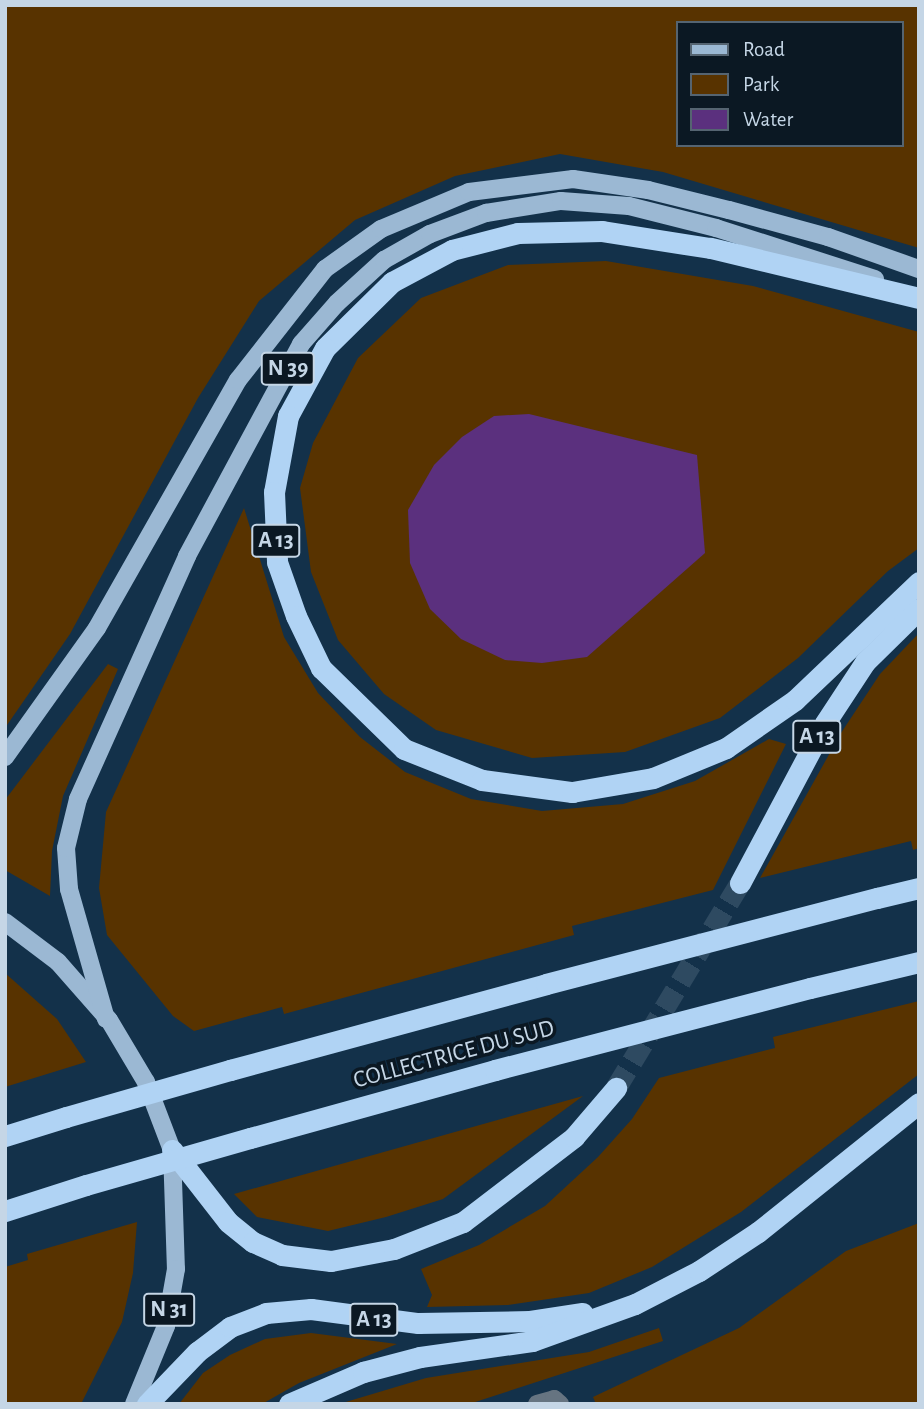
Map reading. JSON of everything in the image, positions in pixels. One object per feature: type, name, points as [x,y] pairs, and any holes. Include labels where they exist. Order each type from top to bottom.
[{"type":"highway","name":"A 13","points":[[919,298],[710,248],[601,231],[519,233],[452,250],[392,282],[325,348],[288,416],[274,492],[278,562],[296,616],[321,668],[404,749],[482,780],[572,792],[653,778],[726,748],[795,700],[919,582]]},
{"type":"highway","name":"A 13","points":[[740,883],[825,723],[865,662],[919,609]]},
{"type":"highway","name":"COLLECTRICE DU SUD","points":[[5,1136],[230,1070],[546,984],[919,888]]},
{"type":"highway","name":"COLLECTRICE DU SUD","points":[[5,1210],[495,1070],[919,962]]},
{"type":"highway","points":[[172,1150],[228,1222],[254,1242],[282,1255],[331,1261],[394,1249],[464,1222],[574,1137],[616,1088]]},
{"type":"highway","name":"A 13","points":[[289,1404],[363,1372],[420,1357],[531,1341],[635,1304],[699,1271],[758,1232],[919,1103]]},
{"type":"highway","name":"A 13","points":[[146,1404],[219,1335],[266,1313],[311,1309],[418,1323],[530,1321],[635,1304]]},
{"type":"main road","name":"N 39","points":[[5,757],[97,628],[244,370],[325,269],[381,229],[469,192],[573,179],[648,190],[729,210],[828,237],[919,269]]},
{"type":"main road","name":"N 39","points":[[106,1018],[69,889],[66,848],[78,799],[187,556],[302,344],[384,260],[430,234],[486,213],[561,201],[629,206],[716,228],[919,293]]},
{"type":"main road","name":"N 31","points":[[5,922],[58,962],[106,1018],[146,1082],[172,1150],[176,1269],[166,1326],[134,1404]]},
{"type":"lane","points":[[537,1404],[554,1399],[560,1404]]},
{"type":"green space","points":[[5,5],[919,5],[919,248],[663,172],[560,154],[455,176],[355,220],[259,301],[198,398],[70,634],[5,728]]},
{"type":"green space","points":[[606,261],[753,286],[919,332],[919,548],[888,571],[798,658],[720,718],[625,752],[532,758],[436,730],[384,694],[338,640],[311,572],[300,488],[313,443],[358,358],[421,298],[508,265]]},
{"type":"green space","points":[[244,508],[284,637],[318,693],[360,737],[405,772],[471,799],[542,811],[623,804],[695,781],[769,739],[786,744],[713,890],[572,926],[574,935],[284,1014],[282,1007],[194,1031],[173,1016],[107,935],[99,888],[106,812]]},
{"type":"green space","points":[[919,633],[919,848],[913,850],[911,841],[760,878],[841,733],[880,674]]},
{"type":"green space","points":[[108,664],[118,669],[63,796],[52,851],[50,896],[5,870],[5,800]]},
{"type":"green space","points":[[5,973],[57,1019],[86,1062],[5,1087]]},
{"type":"green space","points":[[919,1001],[919,1074],[741,1212],[652,1267],[589,1293],[508,1305],[427,1307],[432,1295],[421,1269],[479,1245],[545,1206],[598,1157],[632,1119],[659,1078],[775,1048],[773,1037]]},
{"type":"green space","points":[[583,1096],[443,1199],[386,1217],[328,1231],[257,1217],[234,1194]]},
{"type":"green space","points":[[137,1222],[133,1273],[122,1322],[81,1404],[5,1404],[5,1267],[28,1260],[27,1254]]},
{"type":"green space","points":[[919,1223],[919,1404],[596,1404],[593,1397],[739,1328],[846,1251]]},
{"type":"green space","points":[[659,1328],[663,1341],[469,1404],[339,1404],[426,1378],[589,1352]]},
{"type":"green space","points":[[311,1333],[397,1344],[299,1383],[262,1404],[179,1404],[203,1373],[230,1355],[265,1339]]},
{"type":"water","points":[[529,414],[697,455],[705,553],[587,657],[542,663],[505,660],[461,639],[430,609],[410,563],[408,510],[434,465],[462,437],[494,416]]},
{"type":"tunnel","points":[[616,1088],[740,883]]}]
